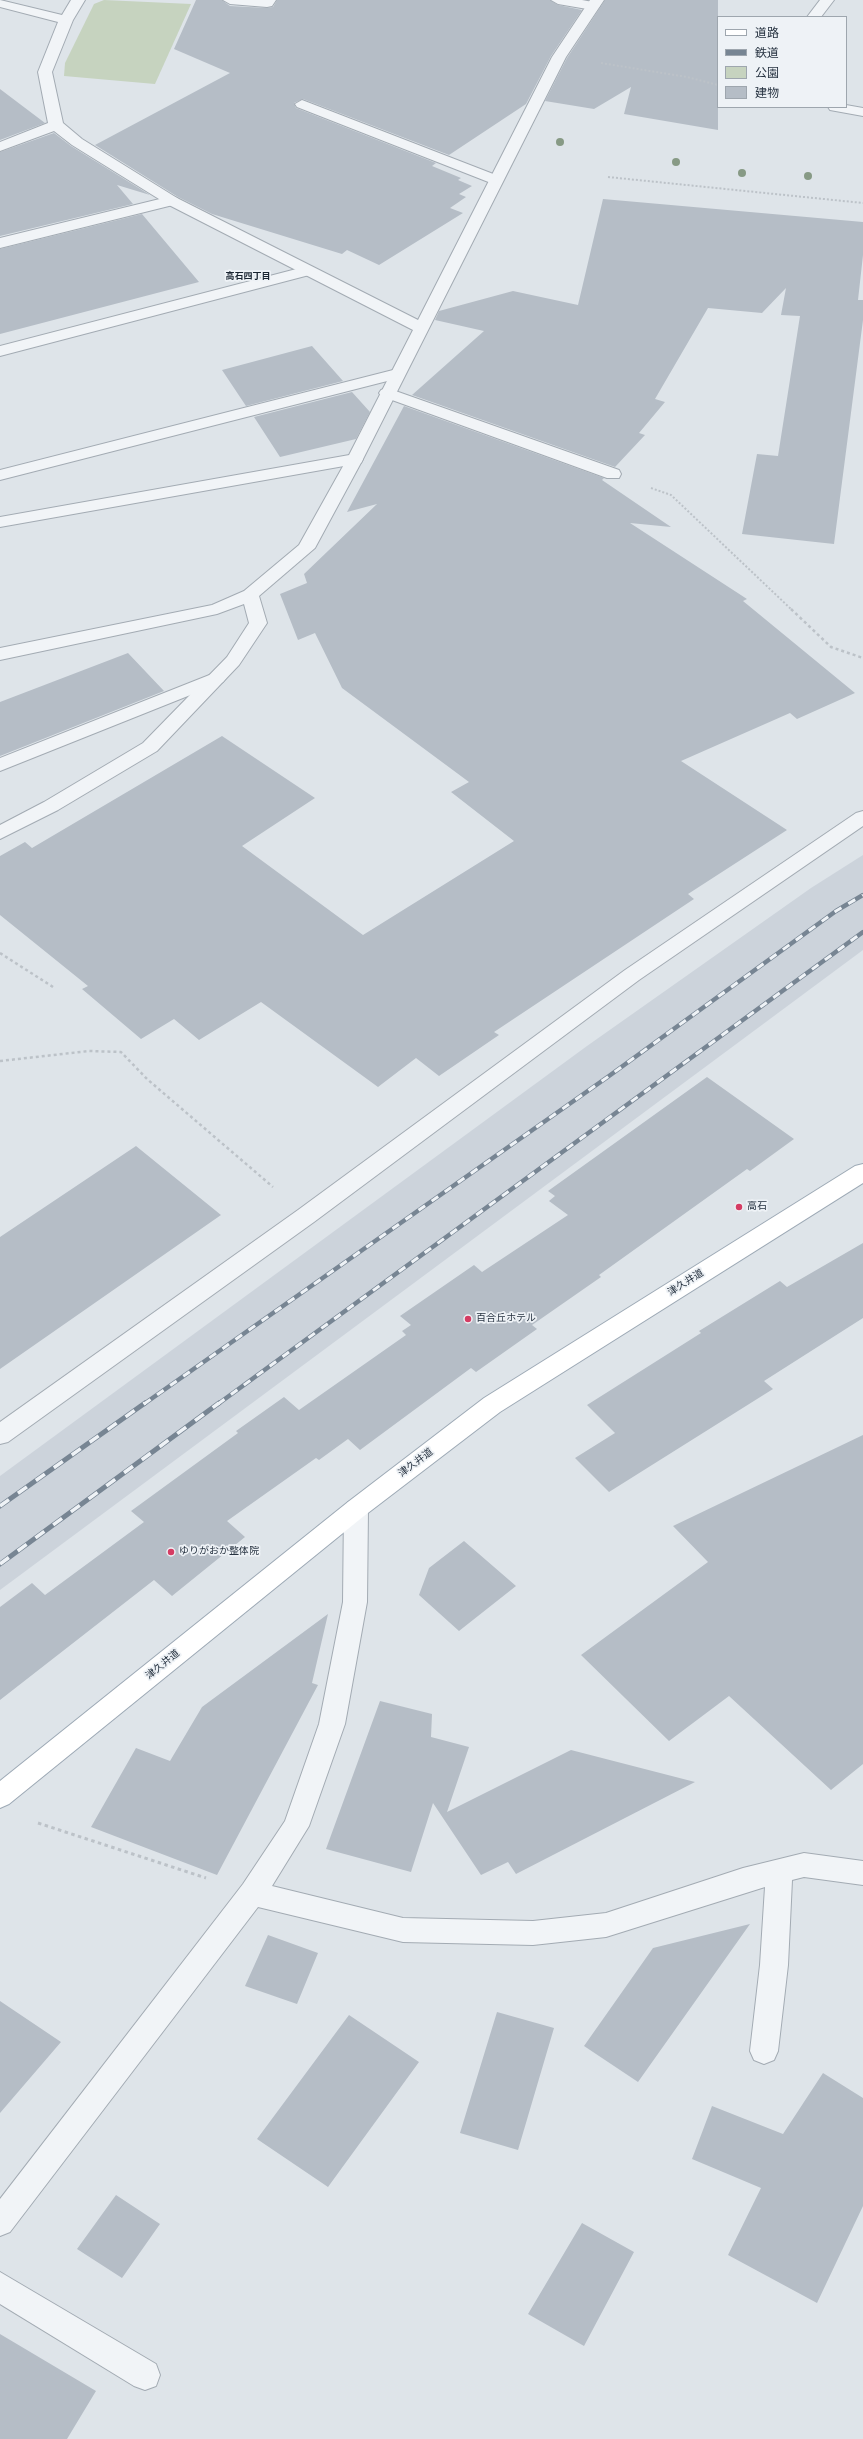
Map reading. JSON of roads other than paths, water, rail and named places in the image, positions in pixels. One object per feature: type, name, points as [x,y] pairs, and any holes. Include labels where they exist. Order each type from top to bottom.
[{"type":"main road","name":"津久井道","points":[[0,1796],[356,1509],[492,1405],[863,1172]]},
{"type":"street","points":[[78,0],[66,20],[44,72],[56,125],[77,142],[172,200],[308,271],[422,328]]},
{"type":"street","points":[[230,0],[267,2],[269,0]]},
{"type":"street","points":[[0,654],[216,609],[250,595],[306,548],[355,459],[396,374],[422,328],[559,57],[595,3],[558,0]]},
{"type":"street","points":[[815,16],[827,0]]},
{"type":"street","points":[[0,4],[66,20]]},
{"type":"street","points":[[302,104],[496,180]]},
{"type":"street","points":[[841,108],[863,112]]},
{"type":"street","points":[[0,147],[56,125]]},
{"type":"street","points":[[0,243],[172,200]]},
{"type":"street","points":[[0,351],[308,271]]},
{"type":"street","points":[[0,475],[396,374]]},
{"type":"street","points":[[387,393],[613,474]]},
{"type":"street","points":[[0,522],[355,459]]},
{"type":"street","points":[[0,833],[51,806],[150,747],[233,661],[258,624],[250,595]]},
{"type":"street","points":[[0,765],[217,678]]},
{"type":"street","points":[[0,1435],[306,1216],[632,975],[863,817]]},
{"type":"street","points":[[0,2222],[252,1893],[296,1826],[332,1724],[355,1602],[356,1509]]},
{"type":"street","points":[[252,1893],[403,1930],[533,1933],[606,1925],[743,1880],[804,1865],[863,1874]]},
{"type":"street","points":[[764,2051],[774,1965],[779,1871]]},
{"type":"street","points":[[0,2286],[145,2375]]},
{"type":"railway","points":[[144,1404],[609,1076],[836,911],[863,895]]},
{"type":"railway","points":[[218,1404],[863,932]]},
{"type":"railway","points":[[0,1506],[145,1403]]},
{"type":"railway","points":[[0,1564],[219,1403]]},
{"type":"place","name":"高石","points":[[739,1207]]},
{"type":"place","name":"百合丘ホテル","points":[[468,1319]]},
{"type":"place","name":"ゆりがおか整体院","points":[[171,1552]]},
{"type":"district","name":"高石四丁目","points":[[248,277]]}]
